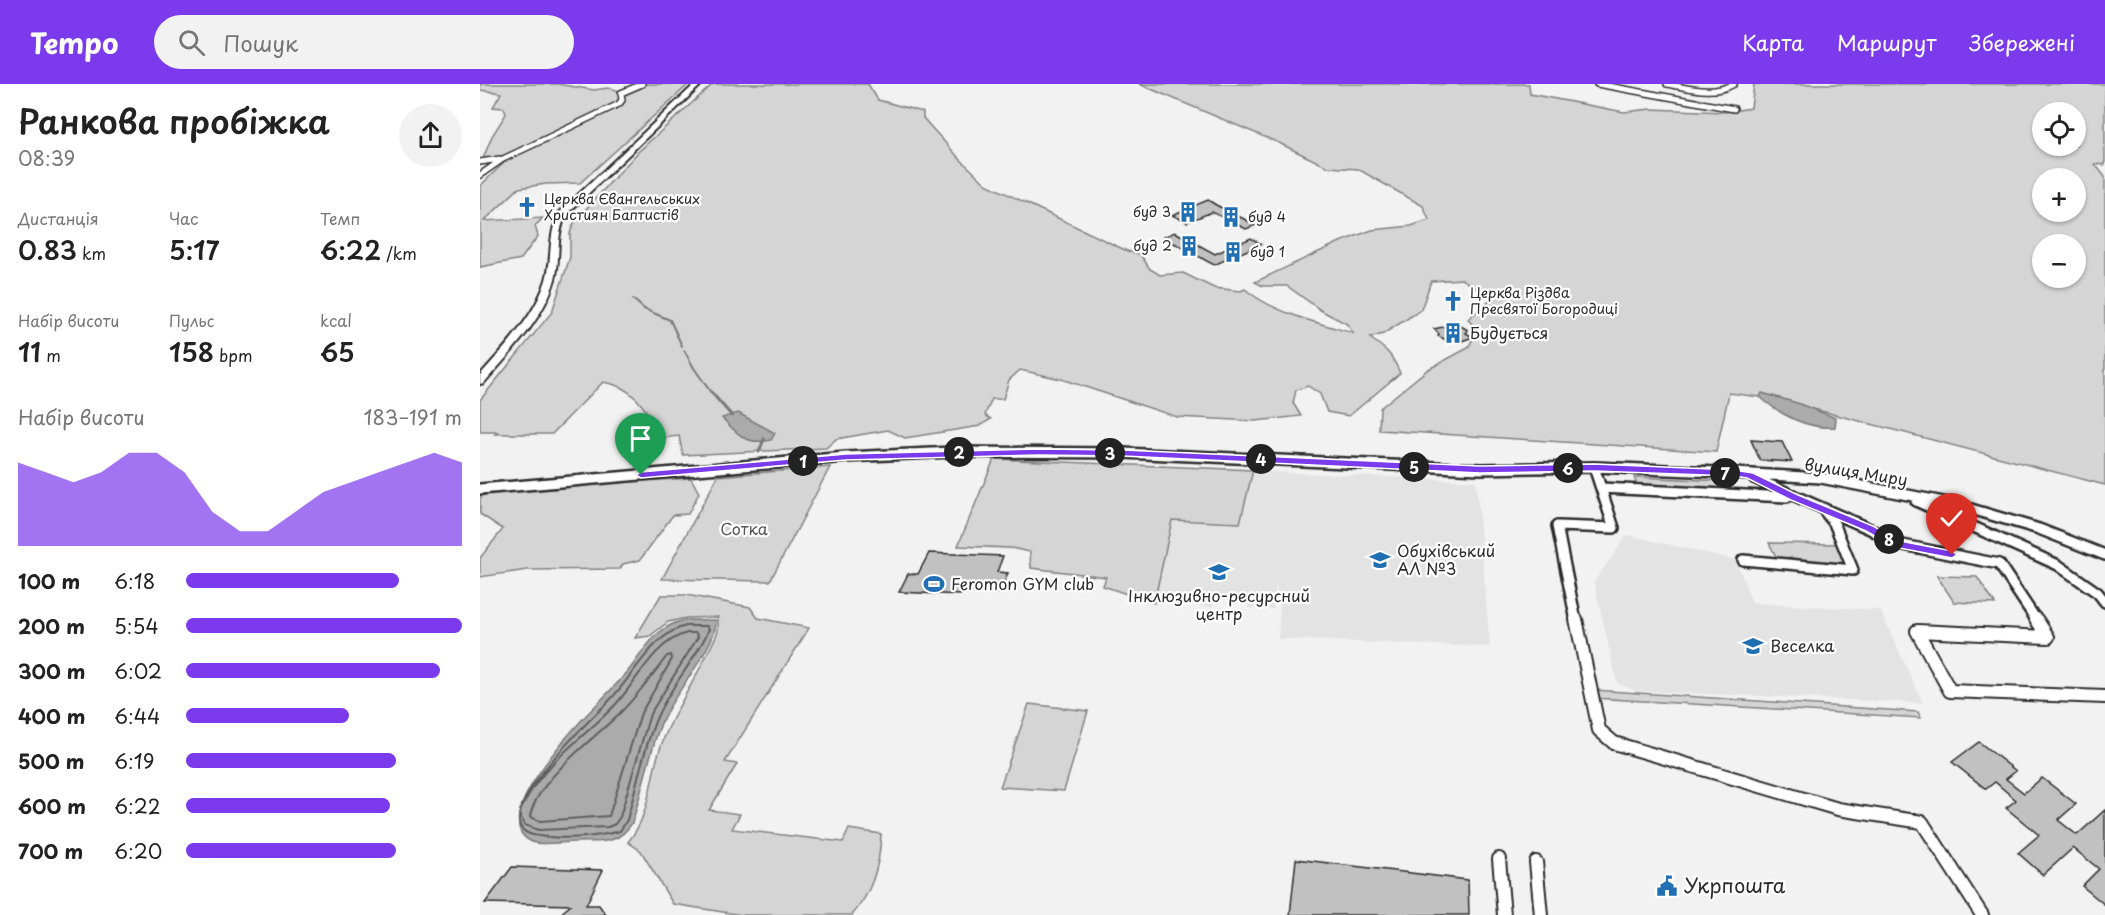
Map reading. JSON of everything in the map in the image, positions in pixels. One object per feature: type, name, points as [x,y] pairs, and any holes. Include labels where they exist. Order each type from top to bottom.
[{"type":"main road","points":[[480,381],[531,317],[547,289],[553,269],[557,222],[699,84]]},
{"type":"street","points":[[480,175],[503,159],[622,102],[621,93],[642,84]]},
{"type":"street","points":[[1597,84],[1734,109]]},
{"type":"street","points":[[1667,84],[1713,91],[1728,88],[1734,84]]},
{"type":"street","points":[[480,162],[503,159]]},
{"type":"street","name":"вулиця Миру","points":[[480,489],[846,457],[954,452],[1123,453],[1480,469],[1594,468],[1821,478],[1954,504],[2039,529],[2105,555]]},
{"type":"street","points":[[1594,468],[1614,528],[1557,526],[1599,730],[1614,743],[1838,809],[1922,822],[1982,915]]},
{"type":"street","points":[[1749,475],[1793,497],[1870,529],[1898,544],[1999,564],[2048,637],[1917,631],[1950,691],[2105,697]]},
{"type":"street","points":[[1601,488],[1793,497]]},
{"type":"street","points":[[1900,494],[2058,565],[2098,593],[2105,602]]},
{"type":"street","points":[[1743,560],[1853,570],[1834,523],[1823,510]]},
{"type":"street","points":[[1499,859],[1504,915]]},
{"type":"street","points":[[1536,862],[1541,915]]},
{"type":"shaded area","name":"Обухівський АЛ №3","points":[[994,459],[1476,481],[1490,647],[1278,639],[1280,605],[1276,584],[1273,609],[1248,608],[1249,600],[1214,598],[1212,607],[1154,603],[1160,573],[1031,568],[1030,552],[958,546]]},
{"type":"shaded area","name":"Веселка","points":[[1627,535],[1736,560],[1752,603],[1880,610],[1923,703],[1636,691],[1617,683],[1594,582]]},
{"type":"green space","points":[[480,84],[557,84],[594,90],[608,88],[625,92],[648,84],[689,84],[580,183],[519,188],[484,221],[543,218],[535,226],[538,236],[521,259],[480,267],[480,186],[511,156],[483,159],[492,136],[506,114],[504,108],[493,107],[501,93],[480,90]]},
{"type":"green space","points":[[713,84],[868,84],[878,100],[923,112],[923,118],[986,184],[1127,251],[1140,254],[1150,269],[1160,275],[1183,273],[1214,288],[1241,291],[1245,289],[1282,311],[1353,333],[1347,324],[1322,311],[1287,286],[1263,286],[1255,282],[1340,242],[1372,230],[1411,226],[1429,220],[1423,206],[1358,169],[1328,167],[1279,143],[1139,84],[1529,84],[1530,94],[1624,112],[1651,109],[1725,112],[1751,108],[1754,84],[2105,84],[2105,165],[2095,164],[2105,177],[2105,485],[1775,399],[1729,393],[1716,452],[1379,430],[1380,408],[1427,370],[1468,348],[1477,331],[1468,319],[1492,299],[1462,279],[1431,281],[1421,310],[1383,334],[1370,338],[1388,353],[1400,373],[1349,416],[1327,412],[1320,394],[1308,386],[1296,390],[1293,403],[1301,416],[1255,421],[1177,417],[1061,379],[1020,370],[1009,380],[1003,399],[992,399],[985,415],[991,419],[980,426],[905,438],[888,430],[836,439],[826,448],[683,455],[679,436],[663,438],[632,395],[614,384],[603,382],[552,434],[480,432],[480,400],[552,312],[570,257],[570,233],[575,221],[639,151]]},
{"type":"green space","points":[[994,459],[1253,470],[1240,523],[1172,520],[1154,603],[1103,586],[1106,577],[1031,568],[1030,552],[1012,548],[958,546]]},
{"type":"green space","name":"Сотка","points":[[830,467],[770,581],[662,579],[718,476]]},
{"type":"green space","points":[[1634,477],[1724,481],[1729,494],[1639,490]]},
{"type":"green space","points":[[691,478],[699,493],[688,514],[673,515],[640,560],[623,564],[620,569],[527,570],[480,577],[480,558],[503,529],[480,514],[480,498],[490,491]]},
{"type":"green space","points":[[1769,543],[1840,544],[1853,570],[1780,564]]},
{"type":"green space","points":[[1937,576],[1977,577],[1995,604],[1954,602]]},
{"type":"green space","points":[[661,595],[686,595],[750,607],[758,618],[809,628],[725,762],[737,764],[709,810],[740,814],[732,829],[843,842],[849,829],[881,834],[874,877],[865,897],[852,915],[742,915],[673,904],[641,851],[628,842],[645,810],[659,752],[665,737],[718,631],[718,617],[686,618],[668,622],[650,636],[635,638]]},
{"type":"green space","points":[[1594,690],[1918,712],[1921,718],[1594,698]]},
{"type":"green space","points":[[1029,704],[1088,711],[1064,791],[1000,787]]},
{"type":"water","points":[[1762,393],[1836,418],[1835,427],[1814,426],[1794,420],[1776,410],[1760,397]]},
{"type":"water","points":[[738,413],[775,433],[771,440],[749,440],[738,434],[722,418]]},
{"type":"water","points":[[685,620],[716,620],[715,630],[703,656],[675,697],[662,721],[632,823],[620,836],[601,842],[535,843],[521,833],[519,816],[526,796],[556,750],[621,679],[654,637],[668,627]]},
{"type":"building","points":[[1208,200],[1256,225],[1246,229],[1212,212],[1187,222],[1172,215]]},
{"type":"building","points":[[1175,232],[1215,254],[1251,238],[1261,244],[1214,265],[1163,237]]},
{"type":"building","name":"Будується","points":[[1457,324],[1468,330],[1466,333],[1473,337],[1459,342],[1450,342],[1438,336],[1439,334],[1434,329]]},
{"type":"building","points":[[1751,440],[1782,442],[1792,462],[1760,460]]},
{"type":"building","points":[[929,553],[1003,556],[997,572],[1008,573],[1000,593],[962,591],[960,595],[899,592],[908,574],[918,574]]},
{"type":"building","points":[[1979,742],[2016,771],[2006,779],[2024,793],[2042,778],[2076,804],[2058,820],[2077,835],[2105,810],[2105,905],[2082,886],[2099,869],[2073,848],[2043,875],[2018,853],[2039,835],[2006,808],[2016,800],[1995,782],[1986,789],[1952,762]]},
{"type":"building","points":[[1296,859],[1468,880],[1469,915],[1290,915]]},
{"type":"building","points":[[512,867],[603,870],[586,905],[599,905],[606,915],[559,915],[571,905],[485,903]]},
{"type":"waterway","points":[[633,299],[644,309],[670,320],[682,346]]},
{"type":"waterway","points":[[684,350],[712,394]]},
{"type":"waterway","points":[[711,392],[732,416]]},
{"type":"waterway","points":[[759,452],[764,439]]},
{"type":"place","name":"Церква Євангельських Християн Баптистів","points":[[527,207]]},
{"type":"place","name":"буд 3","points":[[1188,212]]},
{"type":"place","name":"буд 4","points":[[1231,217]]},
{"type":"place","name":"буд 2","points":[[1189,246]]},
{"type":"place","name":"буд 1","points":[[1233,252]]},
{"type":"place","name":"Церква Різдва Пресвятої Богородиці","points":[[1453,301]]},
{"type":"place","name":"Будується","points":[[1453,333]]},
{"type":"place","name":"Обухівський АЛ №3","points":[[1380,560]]},
{"type":"place","name":"Інклюзивно-ресурсний центр","points":[[1219,572]]},
{"type":"place","name":"Feromon GYM club","points":[[934,584]]},
{"type":"place","name":"Веселка","points":[[1753,646]]},
{"type":"place","name":"Укрпошта","points":[[1667,886]]},
{"type":"route","points":[[641,475],[846,457],[954,452],[1123,453],[1480,469],[1594,468],[1657,472],[1718,472],[1749,475],[1794,498],[1870,529],[1898,544],[1952,555]]}]
